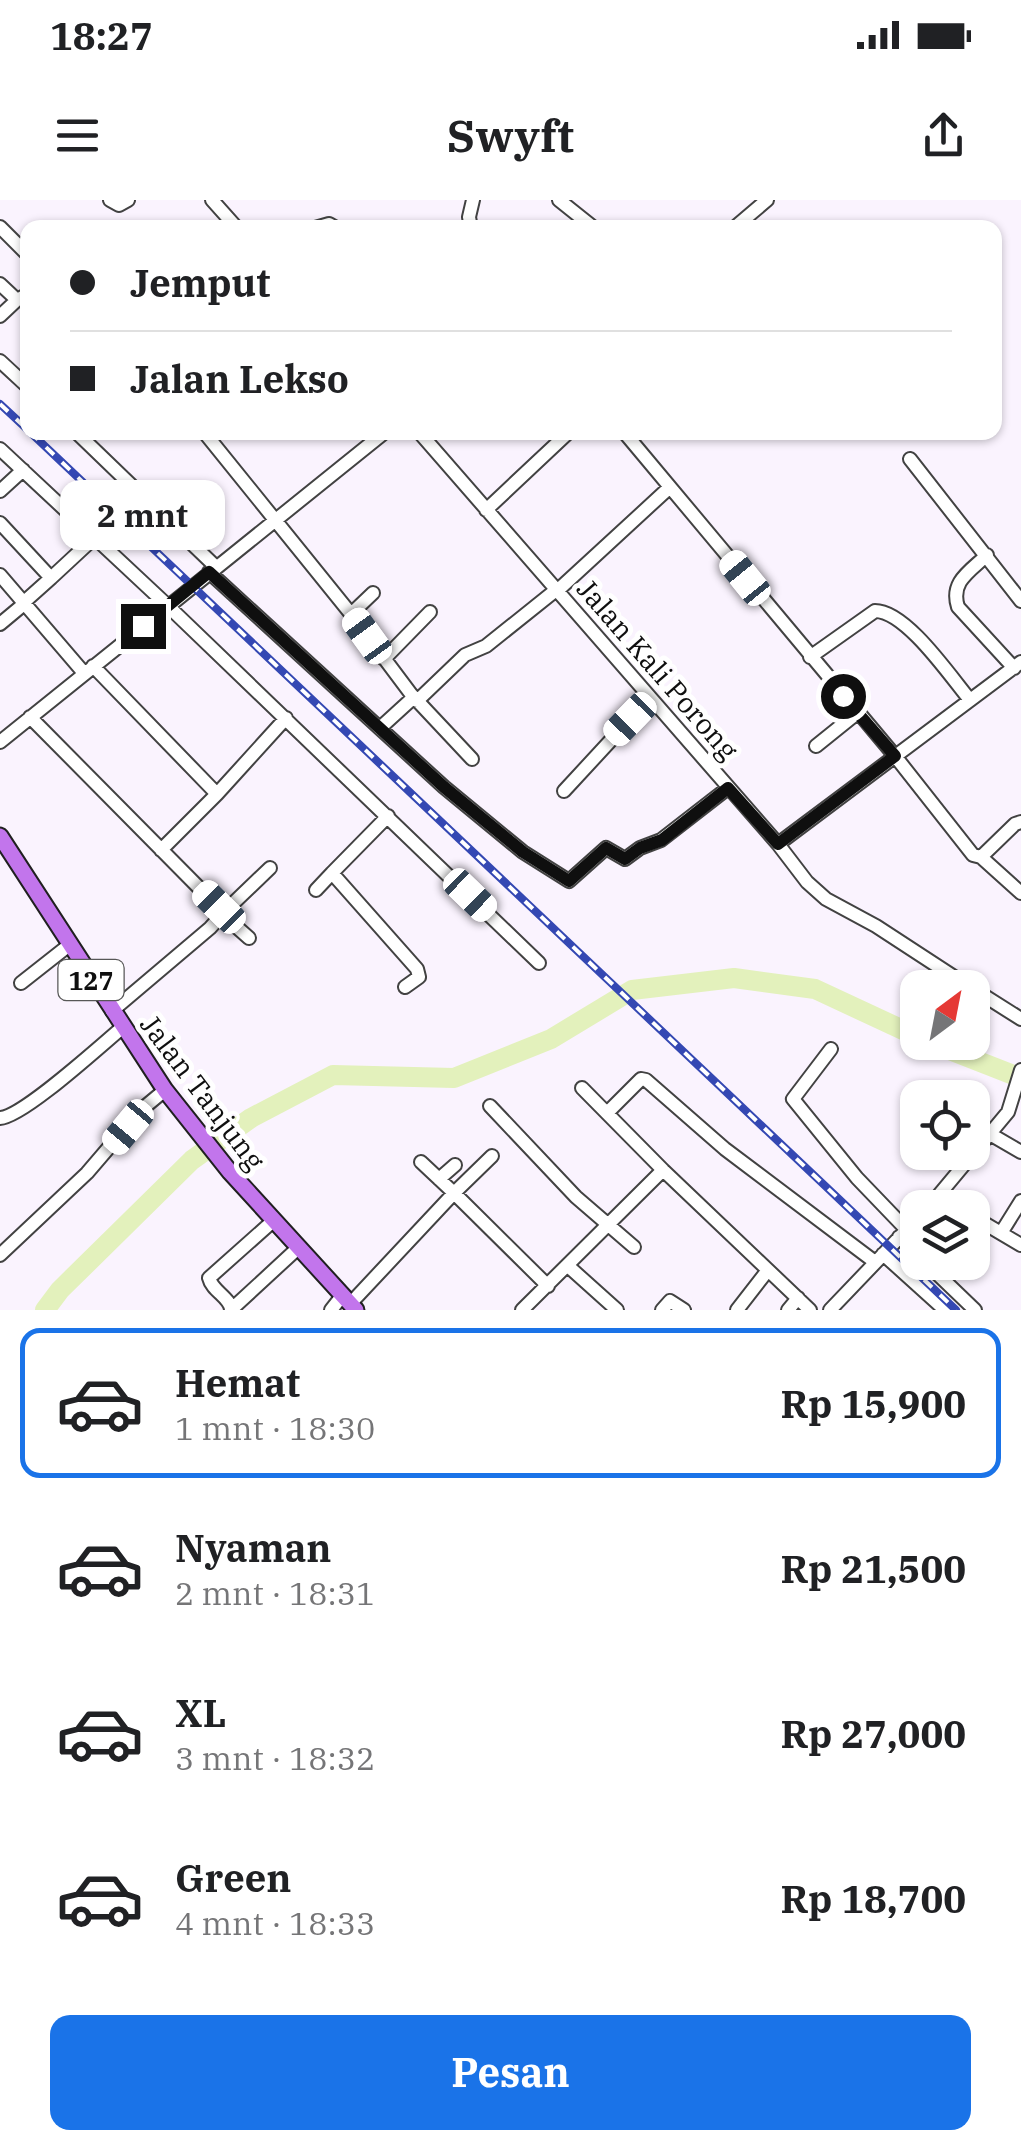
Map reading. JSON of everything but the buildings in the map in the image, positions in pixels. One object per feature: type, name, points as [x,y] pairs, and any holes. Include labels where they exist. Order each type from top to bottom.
[{"type":"main road","name":"Jalan Tanjung","points":[[0,836],[165,1090],[230,1172],[349,1303]]},
{"type":"street","points":[[110,200],[119,205],[128,200]]},
{"type":"street","points":[[212,200],[230,220]]},
{"type":"street","points":[[560,200],[584,220]]},
{"type":"street","points":[[743,220],[767,200]]},
{"type":"street","points":[[0,227],[20,247]]},
{"type":"street","points":[[0,316],[20,299]]},
{"type":"street","points":[[0,361],[20,379]]},
{"type":"street","points":[[84,440],[213,570],[380,728],[497,832],[569,881],[606,848],[625,859],[662,840],[728,788]]},
{"type":"street","points":[[210,440],[416,699],[472,759]]},
{"type":"street","points":[[0,742],[375,440]]},
{"type":"street","name":"Jalan Kali Porong","points":[[426,440],[826,900],[876,926],[944,970]]},
{"type":"street","points":[[486,510],[560,440]]},
{"type":"street","points":[[631,440],[895,756],[969,852],[1021,894]]},
{"type":"street","points":[[0,450],[286,718],[539,963]]},
{"type":"street","points":[[910,459],[1021,601]]},
{"type":"street","points":[[0,491],[23,470]]},
{"type":"street","points":[[380,728],[465,655],[486,646],[556,591],[670,487]]},
{"type":"street","points":[[0,523],[51,578]]},
{"type":"street","points":[[0,624],[94,539]]},
{"type":"street","points":[[778,844],[1017,665],[958,608],[954,596],[957,583],[986,555]]},
{"type":"street","points":[[0,575],[88,669],[217,794]]},
{"type":"street","points":[[351,614],[373,593]]},
{"type":"street","points":[[810,657],[881,610],[902,622],[970,700]]},
{"type":"street","points":[[384,659],[430,612]]},
{"type":"street","points":[[564,790],[650,699]]},
{"type":"street","points":[[816,746],[857,713]]},
{"type":"street","points":[[30,717],[249,938]]},
{"type":"street","points":[[161,850],[286,718]]},
{"type":"street","points":[[316,890],[388,816]]},
{"type":"street","points":[[981,858],[1021,822]]},
{"type":"street","points":[[112,1011],[210,928],[270,868]]},
{"type":"street","points":[[332,873],[417,970],[419,977],[405,988]]},
{"type":"street","points":[[21,983],[68,946]]},
{"type":"street","name":"Jalan Kali Porong","points":[[990,999],[1021,1019]]},
{"type":"street","points":[[0,1118],[16,1114],[34,1102],[123,1027]]},
{"type":"street","points":[[831,1050],[792,1099],[900,1229]]},
{"type":"street","points":[[1021,1070],[1014,1110],[990,1134],[1021,1152]]},
{"type":"street","points":[[608,1112],[642,1079],[646,1080],[724,1148],[945,1310]]},
{"type":"street","points":[[582,1088],[810,1310]]},
{"type":"street","points":[[0,1255],[86,1174],[141,1110],[165,1090]]},
{"type":"street","points":[[490,1106],[608,1226],[634,1247]]},
{"type":"street","points":[[331,1310],[349,1303],[492,1156]]},
{"type":"street","points":[[422,1162],[548,1286]]},
{"type":"street","points":[[439,1179],[455,1165]]},
{"type":"street","points":[[522,1310],[663,1170]]},
{"type":"street","points":[[943,1190],[960,1170]]},
{"type":"street","points":[[1002,1233],[1021,1201]]},
{"type":"street","points":[[273,1221],[210,1278],[232,1309],[298,1248]]},
{"type":"street","points":[[990,1226],[1021,1245]]},
{"type":"street","points":[[830,1310],[900,1236]]},
{"type":"street","points":[[568,1266],[617,1310]]},
{"type":"street","points":[[737,1310],[768,1270]]},
{"type":"street","points":[[944,1280],[975,1310]]},
{"type":"street","points":[[788,1310],[798,1298]]},
{"type":"street","points":[[662,1310],[670,1301],[684,1310]]},
{"type":"waterway","points":[[45,1310],[60,1290],[192,1160],[251,1118],[333,1075],[454,1078],[551,1039],[632,990],[734,978],[815,989],[900,1029]]},
{"type":"waterway","points":[[975,1060],[1021,1078]]},
{"type":"railway","points":[[0,404],[20,423]]},
{"type":"railway","points":[[38,440],[956,1310]]},
{"type":"route","points":[[143,626],[209,572],[444,787],[523,852],[569,881],[606,848],[625,859],[662,840],[728,788],[778,844],[895,756],[843,696]]}]
